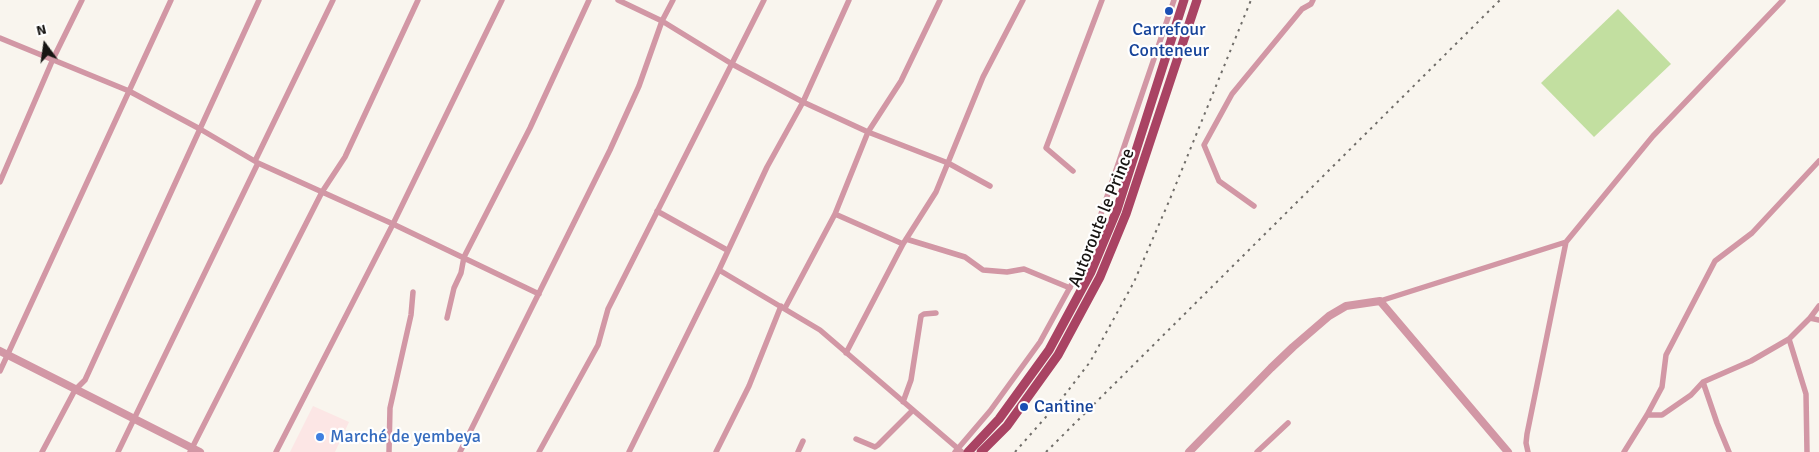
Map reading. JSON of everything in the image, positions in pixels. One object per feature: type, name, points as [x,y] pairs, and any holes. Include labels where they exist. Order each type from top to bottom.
[{"type":"main road","name":"Autoroute le Prince","points":[[968,452],[999,419],[1049,350],[1091,272],[1117,210],[1184,0]]},
{"type":"main road","name":"Autoroute le Prince","points":[[981,452],[1007,426],[1058,355],[1100,277],[1126,214],[1198,0]]},
{"type":"street","points":[[0,182],[53,59],[82,0]]},
{"type":"street","points":[[0,372],[171,0]]},
{"type":"street","points":[[42,452],[75,390],[85,380],[259,0]]},
{"type":"street","points":[[118,452],[332,0]]},
{"type":"street","points":[[191,450],[322,192],[345,157],[418,0]]},
{"type":"street","points":[[276,452],[393,224],[502,0]]},
{"type":"street","points":[[447,318],[464,257],[530,128],[589,0]]},
{"type":"street","points":[[618,0],[662,20],[732,64],[803,102],[868,132],[948,164],[990,186]]},
{"type":"street","points":[[460,452],[539,294],[639,86],[662,20],[673,0]]},
{"type":"street","points":[[540,452],[598,345],[608,309],[764,0]]},
{"type":"street","points":[[628,452],[767,167],[803,102],[849,0]]},
{"type":"street","points":[[716,452],[749,386],[783,307],[835,214],[868,132],[901,81],[940,0]]},
{"type":"street","points":[[846,353],[904,241],[936,192],[983,77],[1022,0]]},
{"type":"street","points":[[1073,171],[1046,148],[1102,0]]},
{"type":"street","points":[[718,270],[820,330],[958,451],[1040,342],[1070,288],[1098,223],[1174,0]]},
{"type":"street","points":[[1254,206],[1219,181],[1204,145],[1232,94],[1302,9],[1311,4],[1313,0]]},
{"type":"street","points":[[1528,452],[1527,434],[1566,242],[1654,136],[1783,0]]},
{"type":"street","points":[[0,38],[129,91],[256,162],[464,257],[539,294]]},
{"type":"street","points":[[1624,452],[1662,388],[1666,355],[1715,261],[1752,233],[1819,161]]},
{"type":"street","points":[[656,211],[727,250]]},
{"type":"street","points":[[835,214],[904,241],[965,257],[983,270],[1007,272],[1024,269],[1070,288]]},
{"type":"street","points":[[1189,452],[1276,362],[1330,316],[1346,306],[1380,301],[1566,242]]},
{"type":"street","points":[[389,452],[390,408],[411,315],[413,292]]},
{"type":"street","points":[[1380,301],[1508,452]]},
{"type":"street","points":[[1647,415],[1662,416],[1691,395],[1703,382],[1751,361],[1789,339],[1819,306]]},
{"type":"street","points":[[903,402],[911,380],[921,316],[936,313]]},
{"type":"street","points":[[1810,318],[1819,320]]},
{"type":"street","points":[[1789,339],[1806,394],[1807,452]]},
{"type":"street","points":[[0,351],[191,450],[200,452]]},
{"type":"street","points":[[1703,382],[1729,452]]},
{"type":"street","points":[[856,439],[875,446],[878,445],[913,410]]},
{"type":"street","points":[[1257,452],[1288,423]]},
{"type":"street","points":[[798,452],[803,441]]},
{"type":"shaded area","name":"Marché de yembeya","points":[[313,406],[349,422],[335,452],[290,452]]},
{"type":"green space","points":[[1618,9],[1671,64],[1594,137],[1541,83]]},
{"type":"railway","points":[[1015,452],[1060,401],[1090,362],[1134,282],[1251,0]]},
{"type":"railway","points":[[1046,452],[1500,0]]},
{"type":"place","name":"Carrefour Conteneur","points":[[1169,11]]},
{"type":"place","name":"Cantine","points":[[1024,407]]},
{"type":"place","name":"Marché de yembeya","points":[[320,437]]}]
